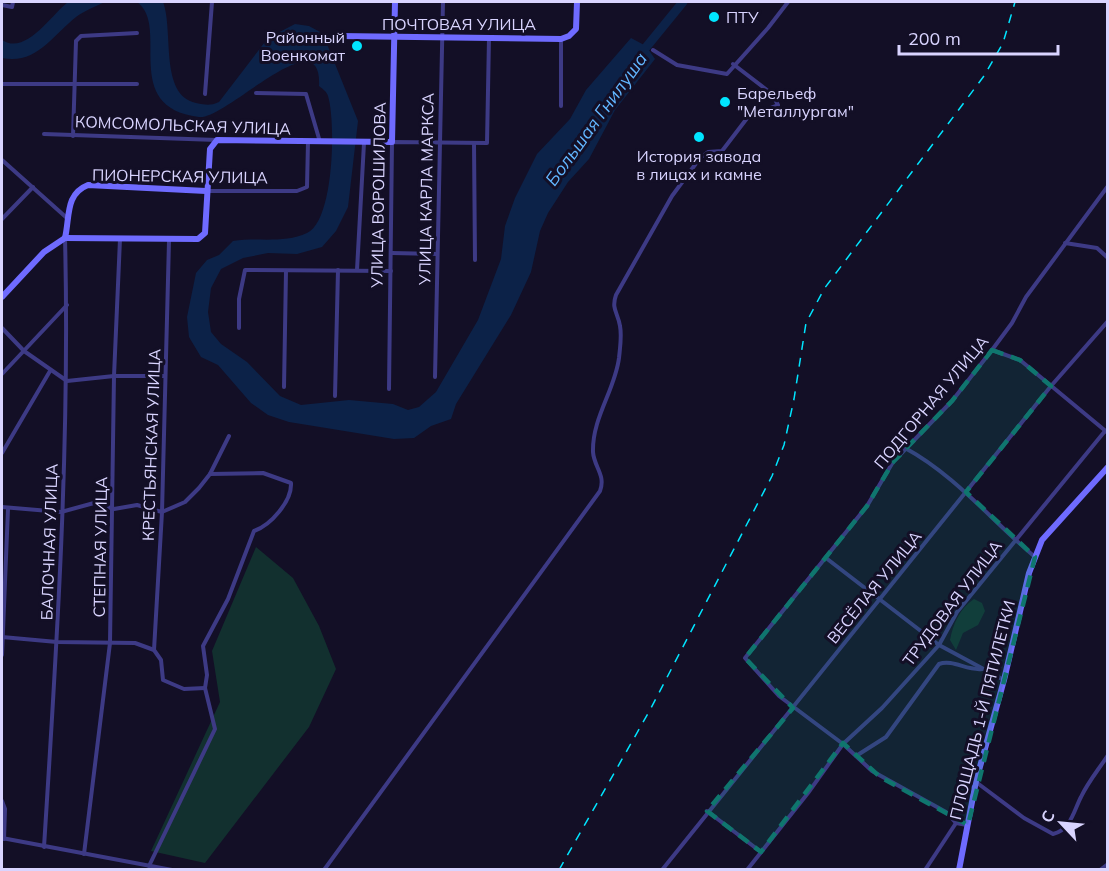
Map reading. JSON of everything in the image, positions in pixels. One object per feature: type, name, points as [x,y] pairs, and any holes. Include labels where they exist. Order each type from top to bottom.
[{"type":"main road","name":"УЛИЦА ВОРОШИЛОВА","points":[[392,142],[395,2]]},
{"type":"main road","points":[[561,39],[569,36],[576,29],[577,2]]},
{"type":"main road","name":"ПОЧТОВАЯ УЛИЦА","points":[[339,36],[561,39]]},
{"type":"main road","points":[[2,297],[44,252],[65,238],[198,239],[205,233],[210,149],[217,140]]},
{"type":"main road","name":"КОМСОМОЛЬСКАЯ УЛИЦА","points":[[217,140],[361,143]]},
{"type":"main road","points":[[361,143],[392,142]]},
{"type":"main road","name":"ПИОНЕРСКАЯ УЛИЦА","points":[[65,238],[70,199],[78,189],[88,185],[206,191]]},
{"type":"main road","name":"ПЛОЩАДЬ 1-Й ПЯТИЛЕТКИ","points":[[959,870],[976,781],[1004,680],[1029,573],[1042,540],[1107,467]]},
{"type":"street","points":[[2,5],[12,6],[14,2]]},
{"type":"street","points":[[206,94],[212,2]]},
{"type":"street","name":"УЛИЦА КАРЛА МАРКСА","points":[[435,377],[438,143],[443,2]]},
{"type":"street","points":[[654,50],[677,65],[723,75],[768,28],[788,2]]},
{"type":"street","points":[[73,136],[76,41],[81,36],[137,33]]},
{"type":"street","points":[[392,142],[487,143],[489,37]]},
{"type":"street","points":[[561,39],[561,106]]},
{"type":"street","points":[[324,870],[600,491],[603,478],[593,451],[602,406],[612,391],[619,358],[620,325],[613,309],[616,296],[672,196],[700,158],[708,152],[722,151],[743,122],[754,112],[778,105],[772,94],[733,64]]},
{"type":"street","points":[[2,84],[137,84]]},
{"type":"street","points":[[256,93],[306,94],[320,143]]},
{"type":"street","name":"КОМСОМОЛЬСКАЯ УЛИЦА","points":[[44,134],[217,140]]},
{"type":"street","name":"ПИОНЕРСКАЯ УЛИЦА","points":[[206,191],[297,192],[308,188],[308,142]]},
{"type":"street","name":"УЛИЦА ВОРОШИЛОВА","points":[[389,389],[392,142]]},
{"type":"street","points":[[357,270],[361,143]]},
{"type":"street","points":[[474,143],[475,260]]},
{"type":"street","points":[[2,160],[69,220]]},
{"type":"street","name":"ПОДГОРНАЯ УЛИЦА","points":[[793,708],[745,658],[867,506],[884,475],[905,448],[952,401],[992,350],[1107,186]]},
{"type":"street","points":[[2,219],[33,187]]},
{"type":"street","name":"БАЛОЧНАЯ УЛИЦА","points":[[44,847],[57,642],[67,381],[65,238]]},
{"type":"street","name":"СТЕПНАЯ УЛИЦА","points":[[84,854],[110,643],[114,509],[114,376],[120,239]]},
{"type":"street","name":"КРЕСТЬЯНСКАЯ УЛИЦА","points":[[154,650],[162,512],[169,240]]},
{"type":"street","points":[[1065,243],[1096,248],[1107,258]]},
{"type":"street","points":[[392,253],[437,254]]},
{"type":"street","points":[[239,328],[239,299],[245,270],[391,271]]},
{"type":"street","points":[[284,387],[286,270]]},
{"type":"street","points":[[335,396],[338,270]]},
{"type":"street","points":[[2,374],[67,305]]},
{"type":"street","name":"ВЕСЁЛАЯ УЛИЦА","points":[[662,870],[707,811],[793,708],[1051,386],[1107,321]]},
{"type":"street","points":[[2,328],[24,351],[67,381],[114,376],[165,376]]},
{"type":"street","points":[[992,350],[1020,360],[1106,432]]},
{"type":"street","points":[[2,453],[50,371]]},
{"type":"street","name":"ТРУДОВАЯ УЛИЦА","points":[[747,870],[828,768],[843,744],[882,708],[939,645],[957,612],[1106,432]]},
{"type":"street","points":[[2,507],[61,512],[94,503],[114,509],[137,505],[162,512],[185,502],[210,474],[229,436]]},
{"type":"street","points":[[905,448],[920,456],[966,492],[1035,557]]},
{"type":"street","points":[[149,866],[215,729],[205,688],[207,675],[203,646],[228,599],[254,531],[271,523],[291,491],[291,483],[263,472],[210,474]]},
{"type":"street","points":[[2,655],[8,509]]},
{"type":"street","points":[[826,558],[939,645],[1004,680]]},
{"type":"street","points":[[2,638],[57,642],[135,643],[154,650],[161,660],[163,680],[184,689],[205,688]]},
{"type":"street","points":[[856,756],[886,736],[939,664],[948,662],[973,670],[982,669]]},
{"type":"street","points":[[793,708],[843,744],[879,777],[946,812],[956,823],[968,825]]},
{"type":"street","points":[[976,781],[1024,818],[1053,834],[1061,831],[1072,818],[1082,796],[1107,755]]},
{"type":"street","points":[[2,801],[5,809],[3,839],[172,870]]},
{"type":"street","points":[[707,811],[761,852]]},
{"type":"street","name":"ПЛОЩАДЬ 1-Й ПЯТИЛЕТКИ","points":[[925,870],[956,823]]},
{"type":"street","points":[[1100,870],[1107,864]]},
{"type":"highlighted area","points":[[992,350],[1020,360],[1051,386],[966,492],[1035,557],[968,825],[880,777],[843,743],[761,852],[707,811],[793,708],[745,658],[867,506],[893,462],[952,401]]},
{"type":"green space","points":[[256,547],[293,578],[319,626],[336,669],[309,727],[205,863],[151,851],[220,702],[212,651]]},
{"type":"green space","points":[[974,599],[982,603],[985,611],[978,625],[963,633],[956,650],[950,640],[953,628],[961,612]]},
{"type":"water","points":[[68,2],[105,2],[76,17],[34,53],[14,59],[2,58],[2,40],[11,43],[29,38]]},
{"type":"water","points":[[137,2],[163,2],[172,75],[184,98],[196,103],[208,105],[219,102],[268,38],[295,24],[309,26],[320,32],[327,44],[358,121],[348,207],[336,231],[322,247],[297,254],[268,253],[243,258],[221,269],[211,288],[208,312],[211,332],[221,344],[247,362],[280,396],[301,405],[349,400],[393,404],[408,410],[419,407],[436,392],[478,320],[501,259],[505,226],[515,198],[537,154],[570,119],[586,90],[631,38],[646,46],[655,59],[615,110],[589,159],[568,182],[548,213],[540,231],[531,272],[511,315],[456,404],[451,419],[431,426],[414,438],[394,439],[289,422],[268,415],[251,403],[218,365],[201,357],[189,337],[187,317],[196,273],[207,260],[219,255],[233,241],[289,238],[307,233],[316,225],[323,210],[331,170],[331,109],[325,91],[319,86],[316,67],[306,62],[290,66],[271,76],[212,114],[199,117],[175,110],[160,98],[153,83],[150,29],[146,13]]},
{"type":"waterway","name":"Большая Гнилуша","points":[[639,56],[683,2]]},
{"type":"railway","points":[[559,870],[650,710],[772,476],[784,445],[806,323],[824,289],[984,76],[1003,43],[1015,2]]},
{"type":"place","name":"ПТУ","points":[[714,17]]},
{"type":"place","name":"Районный Военкомат","points":[[357,46]]},
{"type":"place","name":"Барельеф \"Металлургам\"","points":[[725,102]]},
{"type":"place","name":"История завода в лицах и камне","points":[[699,137]]}]
